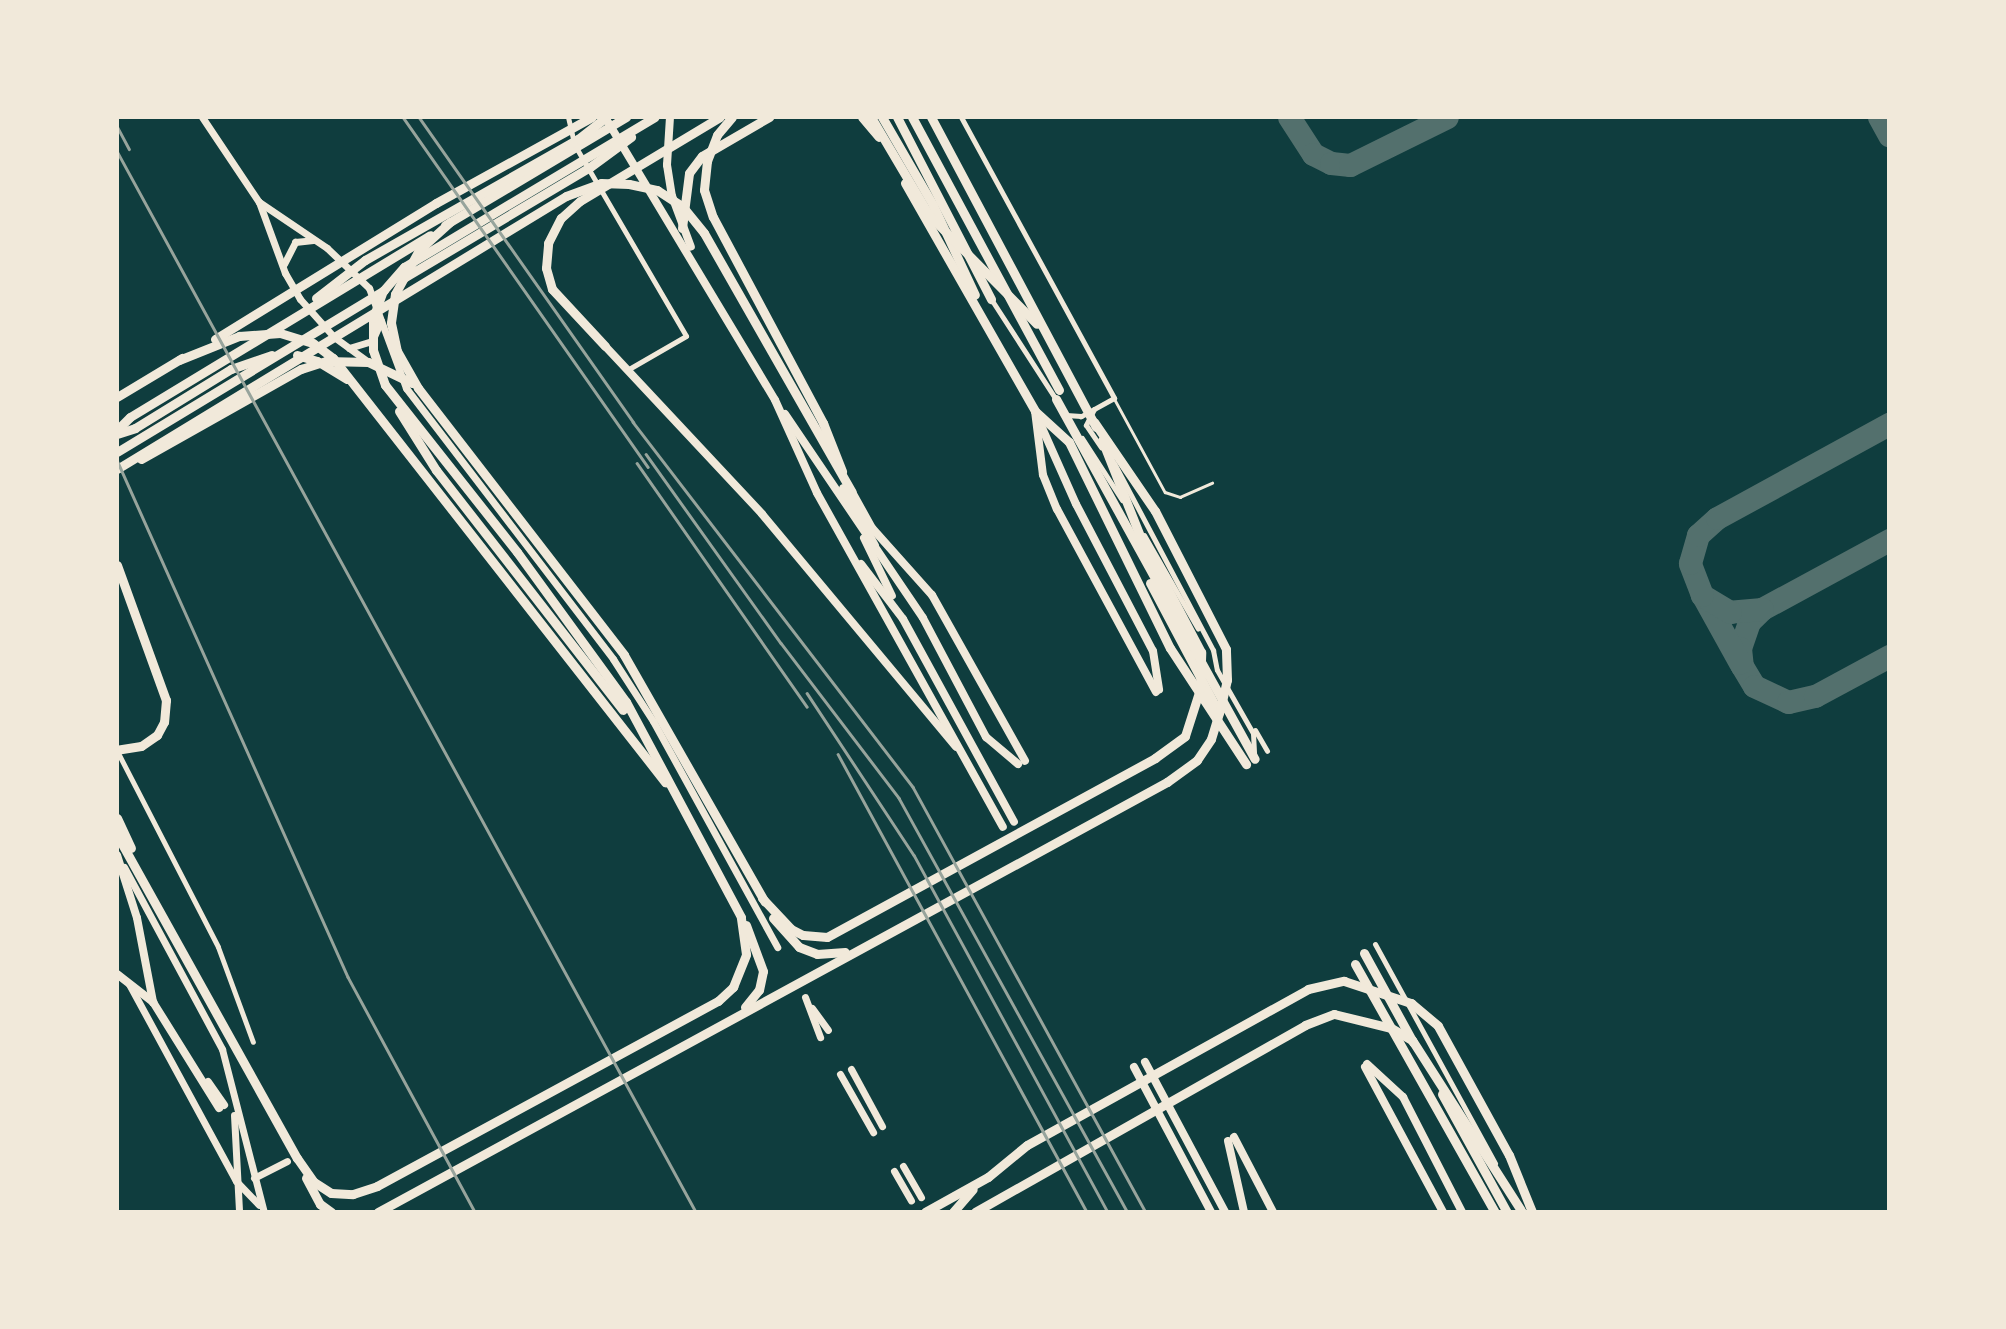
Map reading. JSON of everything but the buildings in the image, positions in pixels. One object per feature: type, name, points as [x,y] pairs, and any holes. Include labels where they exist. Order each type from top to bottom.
[{"type":"main road","points":[[117,397],[436,203],[592,117]]},
{"type":"main road","points":[[282,325],[365,260],[578,139],[605,117],[708,282],[775,400],[817,493],[1003,827]]},
{"type":"main road","points":[[117,432],[130,417],[626,117]]},
{"type":"main road","points":[[623,710],[436,470],[385,386],[373,350],[373,318],[383,291],[404,267],[656,117]]},
{"type":"main road","points":[[117,452],[590,167],[656,117]]},
{"type":"main road","points":[[670,117],[667,165],[682,228],[708,282]]},
{"type":"main road","points":[[720,117],[580,201],[555,230],[546,268],[552,289],[762,514],[953,743],[996,813]]},
{"type":"main road","points":[[117,470],[566,196],[601,183],[657,190],[683,207],[722,262],[808,417],[874,545],[923,618],[986,737],[1022,762],[932,595],[872,528],[852,492],[823,423],[713,217],[704,190],[707,161],[717,135],[732,117]]},
{"type":"main road","points":[[682,228],[689,173],[702,156],[769,117]]},
{"type":"main road","points":[[863,117],[880,134]]},
{"type":"main road","points":[[863,117],[878,134],[1034,411],[1076,504],[1153,651],[1158,691],[1057,509],[1043,475],[1034,411]]},
{"type":"main road","points":[[871,117],[929,215],[1012,294],[1047,336]]},
{"type":"main road","points":[[882,117],[933,205],[963,264],[984,320]]},
{"type":"main road","points":[[897,117],[991,299]]},
{"type":"main road","points":[[912,117],[1255,759]]},
{"type":"main road","points":[[378,1212],[1167,782],[1196,760],[1211,739],[1227,680],[1226,649],[1155,511],[1094,422],[931,117]]},
{"type":"main road","points":[[450,222],[419,250],[395,294],[391,323],[397,351],[418,388],[624,655],[779,928],[799,947],[829,955],[858,949]]},
{"type":"main road","points":[[963,264],[991,299]]},
{"type":"main road","points":[[178,360],[239,336],[280,333],[313,343],[334,358],[687,811]]},
{"type":"main road","points":[[117,432],[135,428],[232,369],[276,354],[317,361],[354,383]]},
{"type":"main road","points":[[117,470],[301,369],[326,361],[368,362],[391,369],[418,388]]},
{"type":"main road","points":[[385,386],[586,644],[626,702],[687,811],[737,906],[763,971],[754,999],[733,1017]]},
{"type":"main road","points":[[775,400],[833,480],[903,619],[1014,821]]},
{"type":"main road","points":[[1034,411],[1069,442],[1170,648],[1246,764],[1128,541]]},
{"type":"main road","points":[[762,898],[791,929],[827,937],[1155,758],[1185,736],[1200,689],[1201,652],[1140,536],[1094,422]]},
{"type":"main road","points":[[395,434],[436,470]]},
{"type":"main road","points":[[834,467],[852,492]]},
{"type":"main road","points":[[859,529],[874,545]]},
{"type":"main road","points":[[854,557],[903,619]]},
{"type":"main road","points":[[117,565],[166,700],[164,722],[157,735],[141,746],[117,751]]},
{"type":"main road","points":[[117,818],[152,894]]},
{"type":"main road","points":[[117,836],[152,894],[297,1158],[314,1195],[331,1212]]},
{"type":"main road","points":[[117,836],[153,1002]]},
{"type":"main road","points":[[117,855],[124,867]]},
{"type":"main road","points":[[297,1158],[321,1189],[343,1194],[366,1191],[718,1001],[733,987],[746,954],[737,906]]},
{"type":"main road","points":[[1364,953],[1507,1212]]},
{"type":"main road","points":[[1354,964],[1493,1212]]},
{"type":"main road","points":[[117,974],[153,1002],[222,1107]]},
{"type":"main road","points":[[953,1212],[988,1177],[1027,1145],[1308,989],[1344,981],[1411,1003],[1438,1026],[1509,1155],[1532,1212]]},
{"type":"main road","points":[[977,1210],[1305,1025],[1334,1014],[1391,1028],[1412,1040],[1522,1212]]},
{"type":"main road","points":[[1145,1062],[1225,1212]]},
{"type":"main road","points":[[1443,1212],[1366,1065],[1403,1097],[1462,1212]]},
{"type":"main road","points":[[1134,1067],[1211,1212]]},
{"type":"main road","points":[[1244,1212],[1231,1139],[1273,1212]]},
{"type":"main road","points":[[925,1212],[988,1177]]},
{"type":"street","points":[[202,117],[258,202],[285,273],[316,320],[348,348],[406,388],[613,659],[653,721],[778,947]]},
{"type":"street","points":[[568,117],[574,144],[686,337],[627,370]]},
{"type":"street","points":[[961,117],[1114,398],[1081,416],[1066,415]]},
{"type":"street","points":[[258,202],[356,271],[381,315],[406,388]]},
{"type":"street","points":[[285,273],[286,251],[295,242],[317,241]]},
{"type":"street","points":[[991,299],[1058,394],[1066,415],[1127,508],[1198,629]]},
{"type":"street","points":[[348,348],[373,341],[380,328],[381,315]]},
{"type":"street","points":[[1094,409],[1086,425],[1137,503],[1213,650],[1217,670],[1253,733],[1255,759]]},
{"type":"street","points":[[1127,508],[1137,503]]},
{"type":"street","points":[[1232,691],[1267,751]]},
{"type":"street","points":[[117,751],[218,947],[253,1042]]},
{"type":"street","points":[[124,867],[222,1049],[262,1209]]},
{"type":"street","points":[[1375,944],[1522,1212]]},
{"type":"street","points":[[129,983],[236,1181],[262,1209]]},
{"type":"street","points":[[820,1037],[805,997],[828,1030]]},
{"type":"street","points":[[850,1069],[882,1126]]},
{"type":"street","points":[[840,1074],[873,1132]]},
{"type":"street","points":[[233,1096],[239,1212]]},
{"type":"street","points":[[254,1178],[287,1161]]},
{"type":"street","points":[[903,1166],[921,1197]]},
{"type":"street","points":[[894,1171],[911,1201]]},
{"type":"lane","points":[[1114,398],[1165,492],[1180,497],[1212,483]]},
{"type":"taxiway","points":[[1289,117],[1313,154],[1331,163],[1350,165],[1447,117]]},
{"type":"taxiway","points":[[1879,117],[1889,135]]},
{"type":"taxiway","points":[[1762,609],[1730,612],[1702,595],[1690,563],[1698,535],[1717,518],[1889,424]]},
{"type":"taxiway","points":[[1889,540],[1762,609],[1749,622],[1740,648],[1742,666],[1754,686],[1788,702],[1815,696],[1889,656]]},
{"type":"taxiway","points":[[1704,598],[1740,663]]},
{"type":"railway","points":[[403,117],[648,467]]},
{"type":"railway","points":[[419,117],[633,422],[913,787],[1146,1212]]},
{"type":"railway","points":[[117,126],[129,149]]},
{"type":"railway","points":[[117,151],[696,1212]]},
{"type":"railway","points":[[646,454],[781,643],[899,798],[1128,1212]]},
{"type":"railway","points":[[117,460],[348,977],[475,1212]]},
{"type":"railway","points":[[637,463],[807,707]]},
{"type":"railway","points":[[807,693],[914,855],[1108,1212]]},
{"type":"railway","points":[[838,754],[1087,1212]]}]
